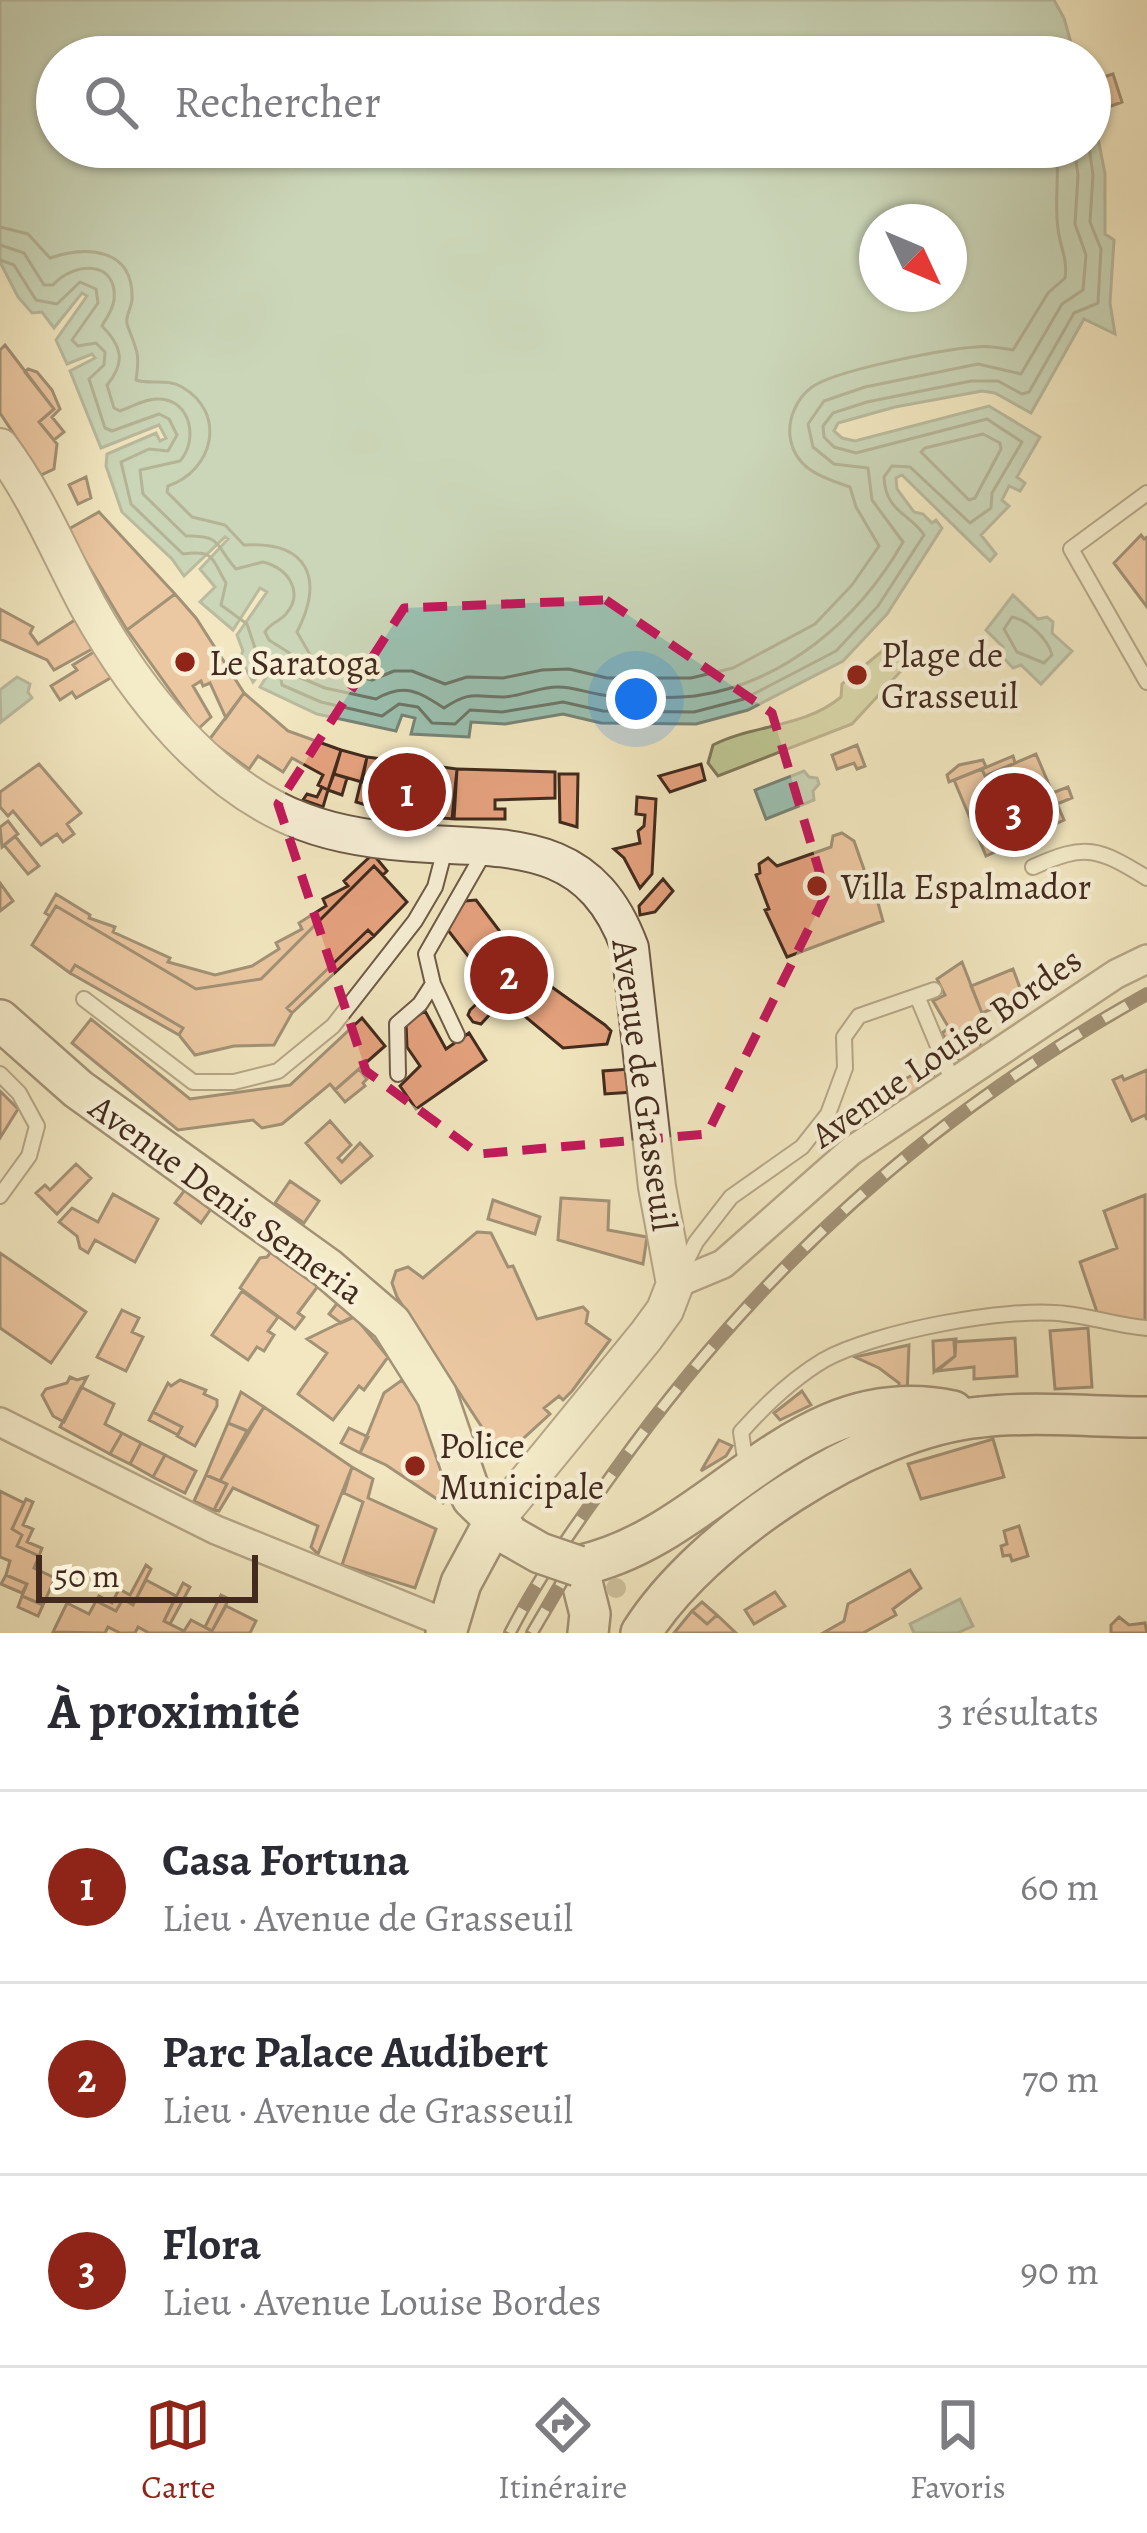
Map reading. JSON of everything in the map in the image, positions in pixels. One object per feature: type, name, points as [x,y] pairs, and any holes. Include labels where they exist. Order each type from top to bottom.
[{"type":"main road","name":"Avenue Denis Semeria","points":[[0,1020],[78,1089],[327,1268],[391,1323],[437,1396],[472,1498],[503,1529]]},
{"type":"main road","points":[[447,1629],[461,1583],[503,1529],[540,1553],[590,1573],[674,1526],[749,1471],[842,1416],[868,1409],[941,1408],[982,1417],[1147,1417]]},
{"type":"main road","points":[[640,1633],[694,1571],[836,1463],[910,1433],[982,1417]]},
{"type":"main road","points":[[792,1443],[818,1447],[836,1463]]},
{"type":"main road","points":[[588,1633],[590,1573]]},
{"type":"street","name":"Avenue de Grasseuil","points":[[0,447],[34,494],[90,609],[147,695],[233,783],[304,822],[357,834],[534,852],[572,868],[618,914],[630,948],[657,1187],[675,1283],[646,1336],[503,1529]]},
{"type":"street","name":"Avenue Louise Bordes","points":[[675,1283],[723,1264],[850,1151],[1116,974],[1147,959]]},
{"type":"street","points":[[0,1422],[216,1530],[447,1629]]},
{"type":"lane","points":[[1147,493],[1072,549],[1147,682]]},
{"type":"lane","points":[[84,999],[194,1082],[234,1082],[278,1071],[333,1027],[415,921],[435,887],[446,844]]},
{"type":"lane","points":[[457,1035],[425,954],[488,845]]},
{"type":"lane","points":[[1034,867],[1070,850],[1101,854],[1147,878]]},
{"type":"lane","points":[[398,1074],[397,1024],[420,1004],[433,984]]},
{"type":"lane","points":[[675,1283],[696,1242],[731,1197],[802,1147],[828,1114],[844,1067],[844,1037],[860,1016],[934,990]]},
{"type":"lane","points":[[917,996],[953,1082]]},
{"type":"lane","points":[[0,1074],[20,1093],[37,1126],[29,1156],[0,1196]]},
{"type":"lane","points":[[749,1471],[743,1460],[741,1432],[770,1400],[826,1359],[890,1336],[998,1316],[1064,1313],[1147,1328]]},
{"type":"highlighted area","points":[[606,600],[772,713],[826,894],[707,1134],[479,1154],[366,1071],[278,804],[404,608]]},
{"type":"green space","points":[[892,643],[912,659],[852,724],[718,776],[708,763],[713,745],[827,707],[841,697],[842,684]]},
{"type":"water","points":[[0,0],[1054,0],[1069,36],[36,36],[36,168],[1104,168],[1105,234],[1114,240],[1110,303],[1115,334],[1084,319],[1031,413],[982,391],[895,407],[838,423],[834,431],[855,441],[989,406],[1040,437],[1017,477],[1025,483],[1020,491],[1009,486],[1002,500],[1009,506],[981,535],[996,554],[990,561],[902,475],[896,478],[897,489],[914,512],[932,523],[936,520],[942,528],[887,614],[843,661],[748,710],[696,724],[601,723],[563,714],[505,724],[471,722],[469,737],[411,734],[415,718],[402,715],[396,731],[317,714],[260,687],[270,671],[265,667],[253,682],[240,658],[243,651],[237,635],[267,592],[260,588],[233,630],[200,602],[215,587],[200,569],[228,539],[184,576],[122,512],[106,466],[107,454],[156,433],[160,441],[166,438],[159,425],[101,448],[70,371],[95,358],[92,354],[67,364],[56,340],[87,296],[82,293],[54,328],[42,312],[32,313],[0,262]]},
{"type":"water","points":[[1013,595],[1038,619],[1047,617],[1053,622],[1052,633],[1072,651],[1041,684],[1021,665],[1013,668],[1002,656],[1003,647],[986,630]]},
{"type":"water","points":[[17,677],[30,684],[32,698],[1,722],[0,690]]},
{"type":"water","points":[[804,771],[817,778],[814,800],[766,819],[755,790]]},
{"type":"water","points":[[960,1599],[973,1626],[957,1633],[914,1633],[910,1624]]},
{"type":"building","points":[[1111,75],[1122,102],[1111,106]]},
{"type":"building","points":[[5,345],[54,409],[39,422],[57,444],[54,469],[41,475],[0,413],[0,350]]},
{"type":"building","points":[[25,372],[37,372],[52,390],[60,409],[52,417],[64,432],[54,440],[39,422],[54,409]]},
{"type":"building","points":[[86,477],[91,498],[78,504],[69,485]]},
{"type":"building","points":[[99,512],[175,594],[127,630],[67,530]]},
{"type":"building","points":[[1141,535],[1147,537],[1147,607],[1114,563]]},
{"type":"building","name":"Le Saratoga","points":[[175,594],[244,693],[226,718],[210,683],[193,686],[211,717],[198,729],[127,630]]},
{"type":"building","points":[[0,609],[33,627],[30,633],[38,644],[78,618],[94,648],[54,670],[47,660],[0,639]]},
{"type":"building","points":[[102,647],[119,673],[76,698],[72,692],[60,700],[51,686]]},
{"type":"building","points":[[244,693],[288,731],[341,750],[328,790],[318,785],[323,775],[292,758],[283,772],[258,756],[249,769],[209,740]]},
{"type":"building","points":[[857,745],[865,766],[857,769],[854,763],[837,769],[832,755]]},
{"type":"building","points":[[341,750],[367,757],[362,782],[334,774]]},
{"type":"building","points":[[1036,754],[1064,820],[986,856],[954,780],[982,769],[985,776]]},
{"type":"building","points":[[1013,756],[1015,763],[985,776],[982,769]]},
{"type":"building","points":[[367,757],[457,769],[454,819],[399,815],[356,802]]},
{"type":"building","points":[[983,760],[986,767],[949,782],[947,775],[959,765]]},
{"type":"building","points":[[39,764],[81,813],[67,824],[74,834],[63,842],[57,834],[41,845],[13,811],[8,816],[0,807],[0,792]]},
{"type":"building","points":[[701,764],[705,780],[670,792],[659,776]]},
{"type":"building","points":[[457,769],[555,772],[555,798],[495,800],[495,809],[505,809],[505,819],[452,819]]},
{"type":"building","points":[[334,774],[347,778],[342,795],[328,790]]},
{"type":"building","points":[[559,774],[578,774],[577,827],[560,822]]},
{"type":"building","points":[[322,787],[328,790],[323,807],[303,800],[307,794],[317,797]]},
{"type":"building","points":[[1068,787],[1072,798],[1057,804],[1052,793]]},
{"type":"building","points":[[637,797],[656,799],[652,874],[640,888],[614,849],[640,843],[638,831],[645,815],[636,814]]},
{"type":"building","points":[[8,821],[18,834],[2,847],[0,827]]},
{"type":"building","points":[[1043,830],[1047,837],[1007,854],[1004,847]]},
{"type":"building","name":"Villa Espalmador","points":[[842,833],[854,841],[866,875],[870,874],[883,921],[787,957],[765,910],[769,909],[756,875],[759,864],[768,858],[777,866],[831,847],[833,836]]},
{"type":"building","points":[[15,836],[39,866],[28,874],[4,845]]},
{"type":"building","points":[[373,854],[387,871],[383,875],[374,866],[261,979],[196,989],[56,906],[50,916],[45,913],[56,894],[89,918],[115,927],[113,932],[170,958],[168,962],[215,975],[252,966],[279,949],[276,943],[302,929],[299,923],[326,906],[323,899],[348,886],[344,881]]},
{"type":"building","points":[[374,866],[407,902],[374,936],[368,930],[287,1008],[292,1013],[274,1045],[234,1046],[195,1055],[179,1035],[183,1028],[75,965],[70,973],[32,945],[56,906],[196,989],[261,979]]},
{"type":"building","points":[[663,879],[673,891],[655,912],[640,915],[639,906]]},
{"type":"building","points":[[0,883],[13,901],[0,911]]},
{"type":"building","points":[[476,900],[542,980],[611,1031],[607,1044],[563,1048],[504,999],[481,1024],[473,1022],[470,1010],[493,988],[447,929],[465,901]]},
{"type":"building","points":[[368,930],[374,936],[292,1013],[287,1008]]},
{"type":"building","points":[[962,962],[987,1026],[974,1034],[984,1051],[962,1064],[942,1033],[949,1028],[933,1001],[945,995],[937,979]]},
{"type":"building","points":[[75,965],[183,1028],[179,1035],[70,973]]},
{"type":"building","points":[[1013,969],[1023,996],[982,1013],[971,986]]},
{"type":"building","points":[[425,1011],[446,1049],[469,1033],[486,1060],[416,1109],[400,1086],[420,1066],[407,1047],[406,1023]]},
{"type":"building","points":[[362,1018],[385,1046],[335,1090],[330,1084],[282,1124],[262,1128],[253,1120],[178,1130],[72,1043],[91,1019],[190,1099],[290,1085]]},
{"type":"building","points":[[927,1067],[937,1081],[876,1116],[867,1100]]},
{"type":"building","points":[[359,1069],[367,1079],[365,1086],[345,1102],[335,1090]]},
{"type":"building","points":[[630,1069],[633,1092],[605,1094],[603,1071]]},
{"type":"building","points":[[1147,1070],[1147,1120],[1145,1115],[1132,1121],[1113,1080]]},
{"type":"building","points":[[0,1091],[18,1109],[0,1138]]},
{"type":"building","points":[[330,1121],[351,1145],[338,1158],[342,1162],[360,1143],[372,1156],[341,1183],[306,1143]]},
{"type":"building","points":[[76,1164],[91,1178],[57,1214],[36,1193],[45,1185],[50,1190]]},
{"type":"building","points":[[290,1181],[319,1201],[304,1223],[275,1203]]},
{"type":"building","points":[[187,1187],[213,1206],[201,1223],[175,1203]]},
{"type":"building","points":[[113,1194],[158,1219],[135,1262],[95,1240],[88,1253],[59,1222],[72,1208],[98,1222]]},
{"type":"building","points":[[1145,1195],[1145,1322],[1098,1315],[1080,1262],[1117,1248],[1104,1211]]},
{"type":"building","points":[[561,1198],[609,1201],[608,1230],[647,1237],[643,1264],[558,1240]]},
{"type":"building","points":[[493,1200],[540,1217],[535,1234],[488,1219]]},
{"type":"building","points":[[477,1232],[491,1233],[508,1267],[513,1266],[537,1319],[583,1307],[588,1312],[586,1323],[610,1340],[572,1391],[544,1408],[550,1414],[502,1458],[392,1283],[396,1271],[408,1267],[423,1278]]},
{"type":"building","points":[[274,1248],[321,1282],[298,1313],[304,1317],[295,1329],[240,1288],[260,1258]]},
{"type":"building","points":[[0,1253],[86,1312],[51,1363],[0,1328]]},
{"type":"building","points":[[242,1291],[278,1317],[268,1331],[274,1335],[264,1351],[257,1347],[248,1360],[212,1335]]},
{"type":"building","points":[[342,1297],[361,1314],[341,1323],[329,1314]]},
{"type":"building","points":[[122,1310],[139,1318],[132,1332],[143,1337],[126,1371],[97,1357]]},
{"type":"building","points":[[354,1316],[388,1357],[364,1390],[359,1386],[333,1420],[298,1394],[327,1353],[307,1339]]},
{"type":"building","points":[[1088,1328],[1092,1387],[1055,1389],[1050,1331]]},
{"type":"building","points":[[1015,1338],[1017,1376],[974,1379],[974,1367],[937,1371],[955,1356],[954,1342]]},
{"type":"building","points":[[956,1339],[955,1356],[934,1372],[933,1341]]},
{"type":"building","points":[[909,1345],[907,1395],[879,1368],[855,1357]]},
{"type":"building","points":[[70,1377],[87,1377],[64,1422],[53,1416],[42,1395]]},
{"type":"building","points":[[180,1380],[217,1400],[195,1446],[177,1436],[182,1427],[153,1412],[168,1383],[171,1386]]},
{"type":"building","points":[[402,1380],[428,1417],[448,1498],[443,1503],[360,1453],[384,1393]]},
{"type":"building","points":[[81,1387],[114,1404],[105,1424],[122,1433],[110,1454],[60,1427]]},
{"type":"building","points":[[802,1391],[811,1405],[780,1420],[774,1413]]},
{"type":"building","points":[[241,1392],[264,1407],[248,1431],[228,1423]]},
{"type":"building","points":[[264,1407],[352,1467],[318,1554],[311,1547],[318,1526],[233,1488],[219,1511],[214,1510],[227,1484],[220,1481]]},
{"type":"building","points":[[153,1412],[182,1427],[178,1435],[149,1420]]},
{"type":"building","points":[[228,1423],[247,1431],[220,1481],[206,1475]]},
{"type":"building","points":[[349,1428],[368,1437],[360,1453],[341,1443]]},
{"type":"building","points":[[122,1433],[141,1443],[130,1464],[110,1454]]},
{"type":"building","points":[[993,1439],[1004,1477],[921,1499],[908,1464]]},
{"type":"building","points":[[719,1440],[732,1446],[726,1456],[701,1471]]},
{"type":"building","points":[[141,1443],[165,1455],[153,1477],[130,1464]]},
{"type":"building","points":[[165,1455],[196,1471],[185,1493],[153,1477]]},
{"type":"building","points":[[352,1467],[373,1479],[368,1498],[436,1529],[415,1588],[342,1565],[363,1502],[344,1493]]},
{"type":"building","points":[[206,1475],[227,1484],[214,1510],[194,1501]]},
{"type":"building","points":[[0,1491],[24,1503],[12,1529],[22,1535],[17,1546],[39,1556],[34,1568],[55,1578],[43,1605],[22,1596],[27,1584],[6,1575],[10,1561],[0,1557]]},
{"type":"building","points":[[26,1499],[33,1502],[23,1525],[33,1529],[27,1542],[42,1548],[39,1556],[17,1546],[22,1535],[12,1529]]},
{"type":"building","points":[[1019,1526],[1028,1556],[1012,1561],[1010,1555],[1003,1556],[1004,1531]]},
{"type":"building","points":[[146,1565],[151,1569],[133,1605],[123,1599],[116,1611],[96,1601],[99,1596],[112,1603],[119,1589],[130,1595]]},
{"type":"building","points":[[910,1570],[921,1588],[893,1609],[896,1615],[863,1633],[823,1633],[844,1621],[848,1604]]},
{"type":"building","points":[[6,1575],[27,1584],[22,1593],[1,1584]]},
{"type":"building","points":[[146,1580],[176,1596],[164,1621],[184,1631],[191,1620],[212,1631],[226,1606],[256,1621],[250,1633],[149,1633],[138,1627],[135,1633],[108,1627],[105,1633],[53,1632],[67,1603],[89,1614],[96,1601],[116,1611],[123,1599],[133,1605]]},
{"type":"building","points":[[183,1583],[190,1587],[170,1624],[164,1621]]},
{"type":"building","points":[[775,1592],[785,1606],[754,1624],[745,1610]]},
{"type":"building","points":[[221,1595],[229,1599],[212,1631],[205,1627]]},
{"type":"building","points":[[22,1596],[43,1605],[38,1616],[18,1607]]},
{"type":"building","points":[[702,1602],[717,1615],[707,1624],[692,1611]]},
{"type":"building","points":[[692,1611],[707,1624],[717,1615],[736,1633],[674,1633]]},
{"type":"building","points":[[1119,1617],[1129,1625],[1145,1623],[1147,1633],[1111,1633]]},
{"type":"railway","points":[[510,1633],[572,1530],[614,1472],[670,1398],[789,1263],[853,1202],[992,1091],[1147,994]]},
{"type":"railway","points":[[532,1633],[573,1563]]},
{"type":"place","name":"Le Saratoga","points":[[185,662]]},
{"type":"place","name":"Plage de Grasseuil","points":[[857,675]]},
{"type":"place","name":"Casa Fortuna","points":[[407,792]]},
{"type":"place","name":"Flora","points":[[1014,812]]},
{"type":"place","name":"Villa Espalmador","points":[[817,886]]},
{"type":"place","name":"Parc Palace Audibert","points":[[509,975]]},
{"type":"place","name":"Police Municipale","points":[[415,1466]]}]
